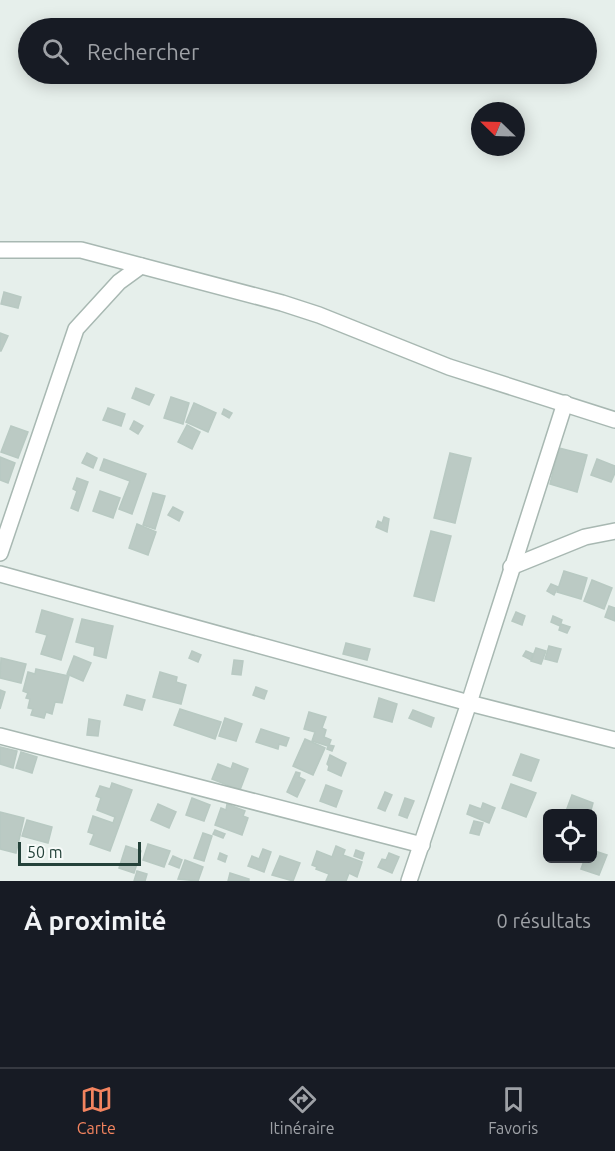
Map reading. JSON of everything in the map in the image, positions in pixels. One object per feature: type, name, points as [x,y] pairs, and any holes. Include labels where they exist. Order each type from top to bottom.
[{"type":"street","points":[[0,250],[81,250],[319,315],[449,367],[615,420]]},
{"type":"street","points":[[0,553],[76,329],[119,282],[141,266]]},
{"type":"street","points":[[409,881],[469,703],[565,403]]},
{"type":"street","points":[[512,567],[585,537],[615,531]]},
{"type":"street","points":[[0,574],[469,703],[614,737]]},
{"type":"street","points":[[0,736],[422,845]]},
{"type":"building","points":[[4,292],[21,297],[18,308],[1,304]]},
{"type":"building","points":[[0,333],[8,336],[1,351],[0,351]]},
{"type":"building","points":[[136,388],[154,395],[149,405],[132,398]]},
{"type":"building","points":[[171,397],[189,403],[183,424],[164,418]]},
{"type":"building","points":[[194,403],[216,413],[208,432],[186,422]]},
{"type":"building","points":[[108,408],[125,414],[121,426],[103,420]]},
{"type":"building","points":[[224,409],[232,413],[229,418],[222,414]]},
{"type":"building","points":[[134,421],[143,426],[138,434],[130,429]]},
{"type":"building","points":[[187,425],[200,432],[192,449],[178,442]]},
{"type":"building","points":[[11,426],[28,432],[18,458],[1,452]]},
{"type":"building","points":[[559,448],[587,455],[577,492],[550,484]]},
{"type":"building","points":[[87,453],[97,458],[93,468],[82,463]]},
{"type":"building","points":[[450,453],[471,458],[455,523],[434,518]]},
{"type":"building","points":[[0,457],[15,463],[8,483],[0,480]]},
{"type":"building","points":[[104,459],[146,474],[132,514],[119,509],[130,481],[100,470]]},
{"type":"building","points":[[597,459],[615,466],[611,482],[591,475]]},
{"type":"building","points":[[77,478],[88,482],[78,511],[71,508],[77,491],[73,489]]},
{"type":"building","points":[[100,491],[120,498],[113,518],[93,511]]},
{"type":"building","points":[[153,493],[165,496],[155,529],[143,525]]},
{"type":"building","points":[[173,507],[183,512],[179,521],[168,515]]},
{"type":"building","points":[[384,517],[389,519],[387,532],[376,527],[378,521],[382,523]]},
{"type":"building","points":[[137,524],[156,532],[148,555],[129,548]]},
{"type":"building","points":[[431,531],[451,536],[434,601],[414,596]]},
{"type":"building","points":[[564,571],[587,578],[581,599],[557,592]]},
{"type":"building","points":[[592,580],[612,588],[604,609],[584,601]]},
{"type":"building","points":[[551,584],[558,587],[554,595],[547,591]]},
{"type":"building","points":[[609,606],[615,608],[615,621],[605,617]]},
{"type":"building","points":[[42,610],[73,619],[61,660],[41,654],[47,635],[36,632]]},
{"type":"building","points":[[516,612],[525,616],[522,625],[512,621]]},
{"type":"building","points":[[553,616],[562,620],[560,626],[551,622]]},
{"type":"building","points":[[82,619],[113,626],[106,658],[94,655],[95,647],[76,642]]},
{"type":"building","points":[[561,624],[570,627],[567,633],[559,630]]},
{"type":"building","points":[[346,643],[370,649],[367,660],[343,654]]},
{"type":"building","points":[[549,646],[561,649],[557,662],[545,659]]},
{"type":"building","points":[[536,648],[546,651],[541,664],[531,661]]},
{"type":"building","points":[[192,651],[201,655],[198,662],[189,658]]},
{"type":"building","points":[[526,651],[533,654],[531,660],[523,656]]},
{"type":"building","points":[[74,656],[91,663],[83,681],[67,674]]},
{"type":"building","points":[[1,658],[26,664],[21,683],[0,678]]},
{"type":"building","points":[[234,660],[243,661],[241,675],[232,674]]},
{"type":"building","points":[[36,669],[69,676],[62,703],[55,702],[52,714],[46,712],[44,718],[31,715],[33,709],[28,708],[30,699],[26,698],[28,693],[23,691],[28,672],[35,674]]},
{"type":"building","points":[[160,672],[177,677],[176,682],[186,685],[181,704],[153,697]]},
{"type":"building","points":[[256,687],[267,691],[264,699],[253,695]]},
{"type":"building","points":[[0,690],[5,692],[0,709]]},
{"type":"building","points":[[127,695],[145,700],[142,710],[124,705]]},
{"type":"building","points":[[379,698],[397,704],[392,722],[374,717]]},
{"type":"building","points":[[180,709],[221,722],[215,739],[174,725]]},
{"type":"building","points":[[413,710],[434,718],[431,727],[409,718]]},
{"type":"building","points":[[309,712],[326,717],[322,728],[326,730],[324,737],[331,740],[329,745],[334,746],[332,751],[327,749],[328,746],[312,741],[315,732],[304,729]]},
{"type":"building","points":[[225,718],[242,724],[236,741],[219,736]]},
{"type":"building","points":[[89,719],[100,721],[98,736],[87,735]]},
{"type":"building","points":[[261,729],[289,738],[286,746],[279,744],[278,749],[256,742]]},
{"type":"building","points":[[305,739],[325,748],[313,775],[293,766]]},
{"type":"building","points":[[0,747],[17,751],[13,768],[0,764]]},
{"type":"building","points":[[21,752],[37,757],[32,773],[16,768]]},
{"type":"building","points":[[521,754],[539,760],[531,781],[513,775]]},
{"type":"building","points":[[330,755],[346,763],[341,776],[328,770]]},
{"type":"building","points":[[233,763],[248,769],[240,790],[212,779],[218,764],[231,769]]},
{"type":"building","points":[[296,772],[300,773],[299,777],[305,780],[297,797],[287,792]]},
{"type":"building","points":[[112,783],[132,790],[110,851],[90,844],[94,834],[88,832],[93,816],[113,823],[115,817],[97,810],[101,798],[96,796],[100,786],[110,789]]},
{"type":"building","points":[[511,784],[536,793],[526,817],[502,808]]},
{"type":"building","points":[[326,785],[342,791],[336,807],[320,801]]},
{"type":"building","points":[[385,792],[392,795],[385,811],[378,808]]},
{"type":"building","points":[[572,795],[593,803],[591,809],[567,809]]},
{"type":"building","points":[[192,798],[210,805],[204,821],[186,815]]},
{"type":"building","points":[[405,798],[414,801],[407,818],[399,815]]},
{"type":"building","points":[[483,803],[495,808],[489,823],[467,814],[470,805],[481,809]]},
{"type":"building","points":[[158,804],[176,812],[169,828],[151,820]]},
{"type":"building","points":[[227,804],[245,811],[243,816],[248,818],[242,835],[215,825],[221,808],[226,810]]},
{"type":"building","points":[[0,812],[24,818],[16,853],[0,849]]},
{"type":"building","points":[[27,820],[52,827],[48,843],[22,836]]},
{"type":"building","points":[[474,821],[483,823],[479,835],[470,833]]},
{"type":"building","points":[[215,830],[225,834],[223,838],[213,834]]},
{"type":"building","points":[[203,833],[212,836],[204,861],[194,858]]},
{"type":"building","points":[[148,844],[170,851],[164,867],[143,860]]},
{"type":"building","points":[[126,846],[141,851],[134,873],[119,868]]},
{"type":"building","points":[[336,846],[345,850],[343,855],[362,862],[357,877],[349,873],[346,881],[326,881],[329,874],[312,865],[317,851],[332,857]]},
{"type":"building","points":[[263,849],[271,852],[264,872],[248,866],[252,856],[259,859]]},
{"type":"building","points":[[356,850],[364,853],[362,859],[354,856]]},
{"type":"building","points":[[597,852],[607,855],[599,875],[581,869],[583,863],[597,863]]},
{"type":"building","points":[[220,853],[227,856],[225,862],[218,859]]},
{"type":"building","points":[[389,853],[399,857],[392,873],[378,867],[382,859],[386,860]]},
{"type":"building","points":[[173,856],[182,860],[179,868],[169,864]]},
{"type":"building","points":[[280,856],[300,863],[293,881],[272,875]]},
{"type":"building","points":[[185,860],[203,867],[198,881],[178,879]]},
{"type":"building","points":[[137,871],[147,874],[145,881],[134,881]]},
{"type":"building","points":[[230,873],[249,879],[249,881],[228,881]]}]
